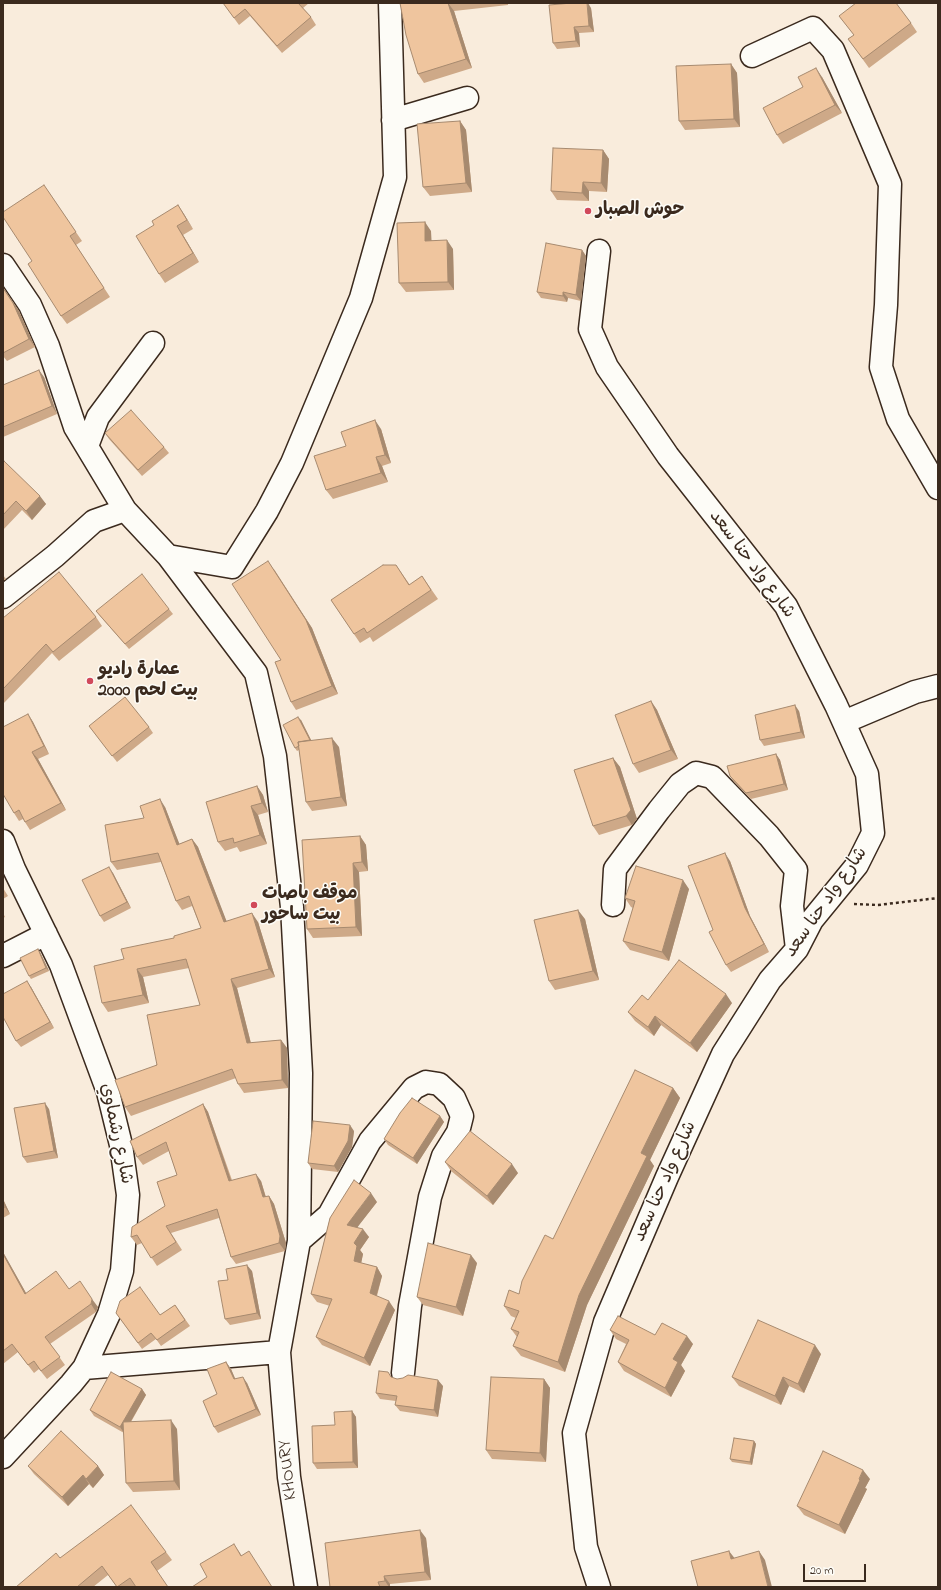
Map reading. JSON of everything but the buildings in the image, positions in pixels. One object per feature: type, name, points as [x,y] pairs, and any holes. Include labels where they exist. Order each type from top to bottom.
[{"type":"street","points":[[168,556],[232,567],[267,511],[292,463],[361,298],[395,177],[390,3]]},
{"type":"street","points":[[752,56],[812,28],[833,50],[890,184],[886,306],[881,367],[898,418],[938,488]]},
{"type":"street","points":[[393,120],[467,98]]},
{"type":"street","name":"شارع واد حنا سعد","points":[[599,251],[590,329],[606,367],[668,456],[786,606],[844,722],[867,774],[873,833],[857,865],[812,920],[797,949],[770,980],[723,1054],[667,1177],[604,1322],[574,1433],[586,1547],[599,1587]]},
{"type":"street","name":"KHOURY","points":[[3,264],[30,305],[48,346],[75,427],[125,510],[168,556],[256,673],[275,756],[292,906],[301,1073],[299,1241],[279,1352],[289,1477],[306,1587]]},
{"type":"street","points":[[87,446],[98,417],[154,343]]},
{"type":"street","points":[[3,597],[55,556],[94,521],[125,510]]},
{"type":"street","points":[[844,722],[915,692],[938,686]]},
{"type":"street","points":[[613,905],[615,869],[680,784],[696,773],[712,777],[769,836],[796,870],[792,906],[797,949]]},
{"type":"street","name":"شارع رشماوي","points":[[3,841],[14,869],[60,965],[108,1092],[121,1145],[128,1195],[122,1271],[109,1314],[84,1368],[72,1384],[3,1456]]},
{"type":"street","points":[[3,956],[46,934]]},
{"type":"street","points":[[299,1241],[329,1215],[370,1141],[414,1088],[426,1082],[439,1084],[454,1098],[462,1116],[458,1132],[443,1156],[430,1197],[410,1306],[403,1373]]},
{"type":"street","points":[[84,1368],[279,1352]]},
{"type":"path","points":[[827,902],[878,906],[938,898]]},
{"type":"place","name":"حوش الصبار","points":[[588,211]]},
{"type":"place","name":"عمارة راديو بيت لحم 2000","points":[[90,681]]},
{"type":"place","name":"موقف باصات بيت ساحور","points":[[254,905]]}]
